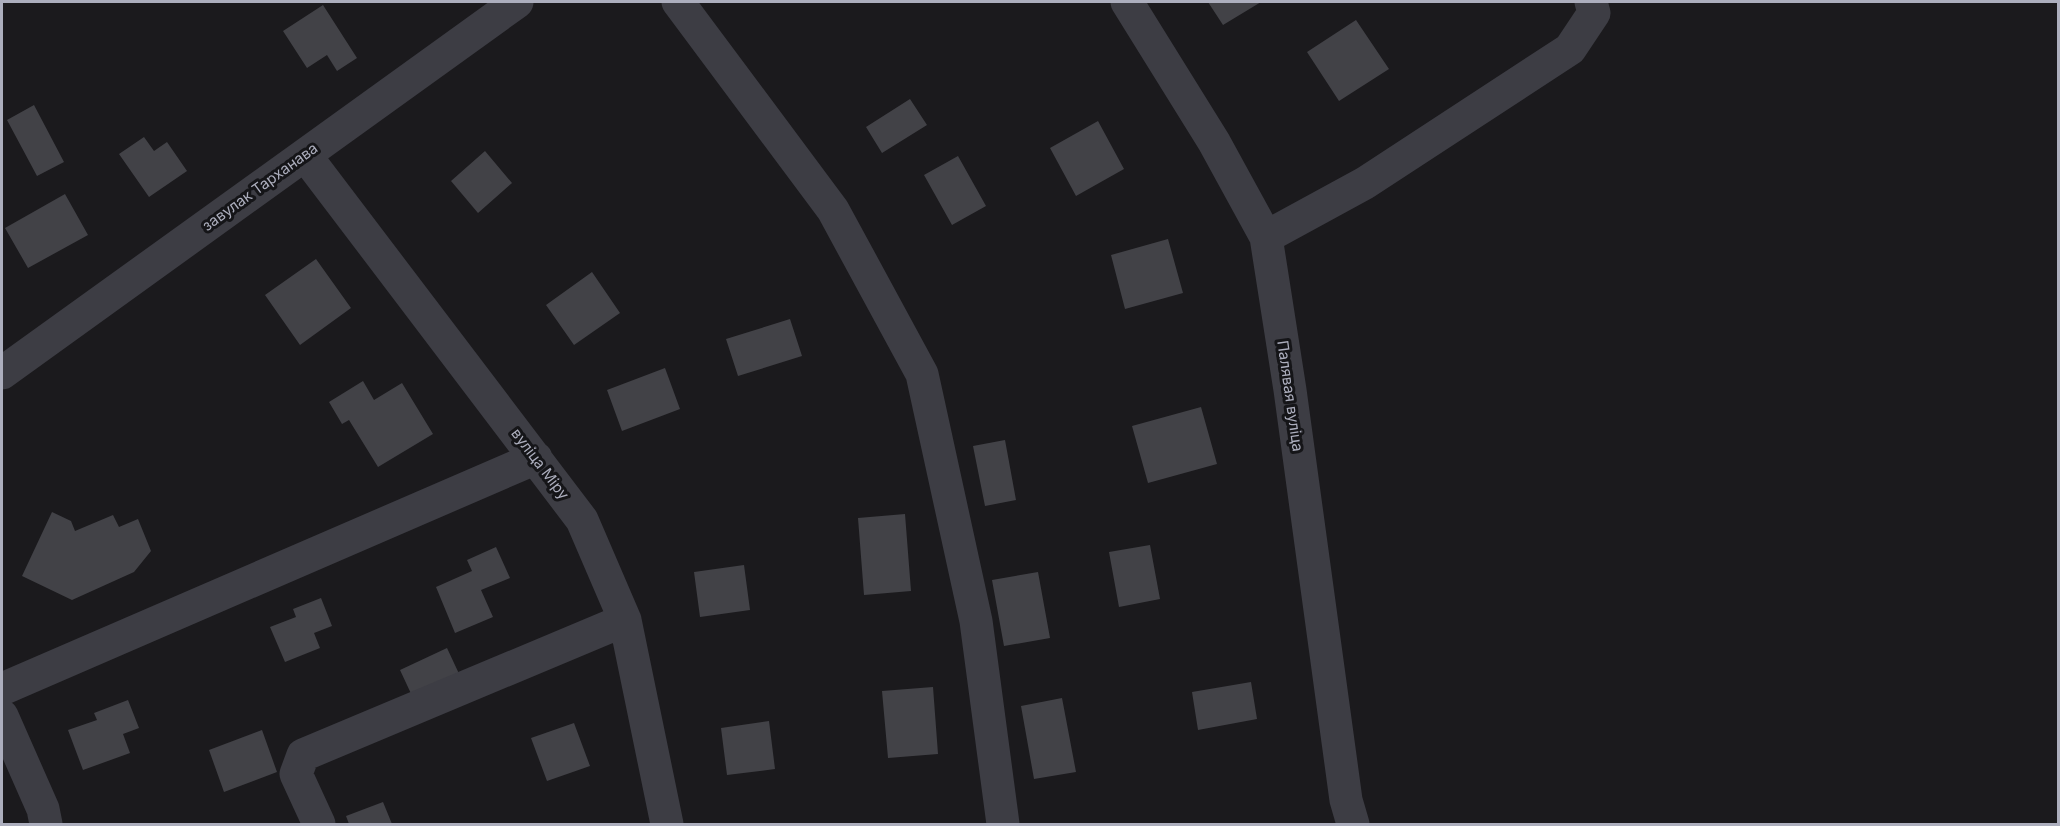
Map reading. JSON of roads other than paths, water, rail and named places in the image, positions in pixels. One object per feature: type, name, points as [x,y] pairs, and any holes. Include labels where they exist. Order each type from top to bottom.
[{"type":"street","name":"завулак Тарханава","points":[[2,373],[517,2]]},
{"type":"street","points":[[678,2],[833,210],[922,374],[976,621],[1003,825]]},
{"type":"street","name":"Палявая вуліца","points":[[1127,2],[1214,142],[1266,237],[1290,390],[1346,800],[1353,825]]},
{"type":"street","points":[[1266,237],[1365,183],[1570,49],[1594,14],[1591,2]]},
{"type":"street","name":"вуліца Міру","points":[[305,155],[582,520],[626,620],[667,825]]},
{"type":"street","points":[[2,689],[536,458]]},
{"type":"street","points":[[319,825],[296,774],[303,755],[626,620]]},
{"type":"street","points":[[2,716],[43,809],[46,825]]}]
